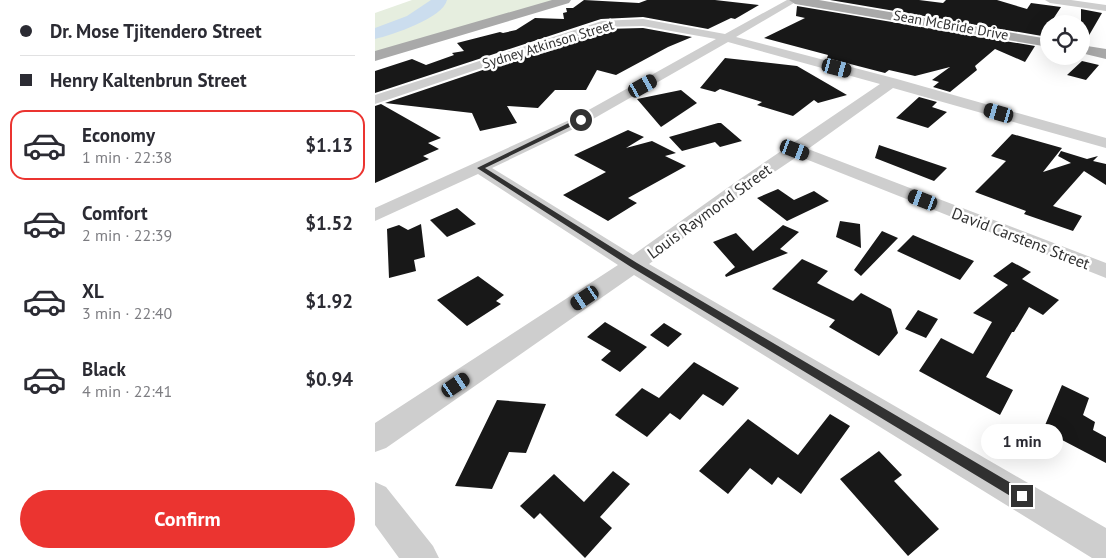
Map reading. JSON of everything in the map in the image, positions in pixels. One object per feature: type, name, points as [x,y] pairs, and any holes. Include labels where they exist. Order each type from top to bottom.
[{"type":"main road","name":"Sean McBride Drive","points":[[794,0],[1040,41]]},
{"type":"main road","points":[[375,56],[562,1]]},
{"type":"main road","points":[[1090,51],[1106,54]]},
{"type":"street","points":[[375,215],[581,120],[794,0]]},
{"type":"street","points":[[1050,0],[1106,8]]},
{"type":"street","name":"Sydney Atkinson Street","points":[[375,100],[611,22],[648,24],[726,39],[892,82],[1106,143]]},
{"type":"street","name":"Louis Raymond Street","points":[[375,439],[634,265],[746,183],[892,82]]},
{"type":"street","name":"David Carstens Street","points":[[795,150],[1106,271]]},
{"type":"street","points":[[480,168],[634,265],[1106,547]]},
{"type":"street","points":[[375,498],[421,558]]},
{"type":"green space","points":[[412,0],[562,0],[375,56],[375,13]]},
{"type":"building","points":[[584,0],[639,3],[647,0],[715,0],[759,5],[735,19],[731,18],[708,29],[643,17],[601,19],[375,93],[375,71],[412,59],[426,65],[454,55],[452,53],[464,51],[457,43],[516,30],[535,18],[564,19],[563,13],[567,12],[566,8],[573,8]]},
{"type":"building","points":[[830,0],[919,0],[943,3],[946,0],[997,0],[1027,9],[1031,3],[1061,7],[1056,15],[1040,15],[1040,36]]},
{"type":"building","points":[[797,6],[1035,46],[1025,62],[995,49],[975,66],[977,70],[950,92],[933,87],[939,82],[932,80],[950,67],[915,76],[889,70],[885,73],[827,58],[828,55],[764,38],[805,18],[796,16]]},
{"type":"building","points":[[1081,9],[1102,13],[1090,34],[1090,15],[1081,15]]},
{"type":"building","points":[[643,28],[692,37],[668,47],[616,75],[597,70],[586,90],[555,90],[538,108],[507,106],[517,123],[480,131],[472,113],[385,103],[604,29]]},
{"type":"building","points":[[725,58],[797,66],[847,95],[818,103],[814,100],[793,116],[757,105],[762,102],[720,89],[715,92],[700,88]]},
{"type":"building","points":[[1090,63],[1099,65],[1086,80],[1067,75],[1078,65],[1090,65]]},
{"type":"building","points":[[681,90],[697,103],[661,127],[637,99]]},
{"type":"building","points":[[919,97],[937,102],[932,107],[947,112],[928,128],[896,118]]},
{"type":"building","points":[[381,104],[441,138],[428,143],[439,149],[423,156],[429,159],[375,183],[375,106]]},
{"type":"building","points":[[721,123],[742,141],[720,147],[715,142],[682,151],[669,137]]},
{"type":"building","points":[[628,130],[644,137],[626,148],[652,141],[676,153],[665,156],[686,166],[628,198],[637,203],[608,221],[563,195],[606,172],[574,155]]},
{"type":"building","points":[[1012,134],[1062,148],[1043,172],[1071,163],[1058,156],[1061,151],[1087,159],[1098,156],[1093,161],[1106,164],[1106,185],[1084,171],[1053,206],[1082,216],[1073,231],[1024,214],[1026,211],[975,192],[1006,161],[991,156]]},
{"type":"building","points":[[879,145],[947,168],[934,181],[875,158]]},
{"type":"building","points":[[778,189],[794,200],[814,191],[829,201],[787,221],[757,198]]},
{"type":"building","points":[[457,208],[476,224],[447,237],[430,220]]},
{"type":"building","points":[[840,221],[860,224],[861,248],[836,237]]},
{"type":"building","points":[[421,224],[425,257],[414,260],[416,271],[389,278],[387,229],[399,225],[408,230]]},
{"type":"building","points":[[783,225],[799,232],[780,249],[788,253],[726,277],[725,275],[735,267],[713,242],[736,233],[753,251]]},
{"type":"building","points":[[882,231],[898,238],[861,276],[854,270]]},
{"type":"building","points":[[913,235],[974,261],[960,280],[897,251]]},
{"type":"building","points":[[802,259],[828,271],[817,283],[853,301],[861,293],[891,309],[898,333],[879,356],[829,327],[835,320],[772,289]]},
{"type":"building","points":[[1012,262],[1031,272],[1022,279],[1059,300],[1043,315],[1029,307],[986,377],[1013,390],[1000,415],[919,371],[941,338],[973,354],[992,322],[973,313],[1008,285],[993,276]]},
{"type":"building","points":[[478,276],[504,295],[496,301],[501,304],[467,326],[437,300]]},
{"type":"building","points":[[918,310],[938,319],[926,338],[905,329]]},
{"type":"building","points":[[605,322],[647,347],[620,372],[601,360],[611,351],[587,337]]},
{"type":"building","points":[[664,323],[682,334],[668,347],[650,335]]},
{"type":"building","points":[[694,362],[739,388],[723,406],[703,394],[680,420],[670,413],[647,437],[615,415],[642,388],[659,398]]},
{"type":"building","points":[[1062,385],[1089,398],[1083,415],[1095,422],[1093,430],[1106,437],[1106,463],[1043,430]]},
{"type":"building","points":[[497,400],[546,404],[526,453],[509,452],[492,489],[455,486]]},
{"type":"building","points":[[830,414],[850,426],[801,494],[778,477],[772,485],[750,468],[728,494],[699,471],[748,419],[798,455]]},
{"type":"building","points":[[879,451],[902,475],[894,481],[939,529],[908,556],[840,479]]},
{"type":"building","points":[[613,471],[630,484],[600,517],[612,528],[585,558],[540,513],[534,519],[520,506],[554,474],[584,502]]},
{"type":"waterway","points":[[375,34],[413,20],[438,4],[439,0]]},
{"type":"route","points":[[581,120],[480,168],[634,265],[1022,496]]}]
